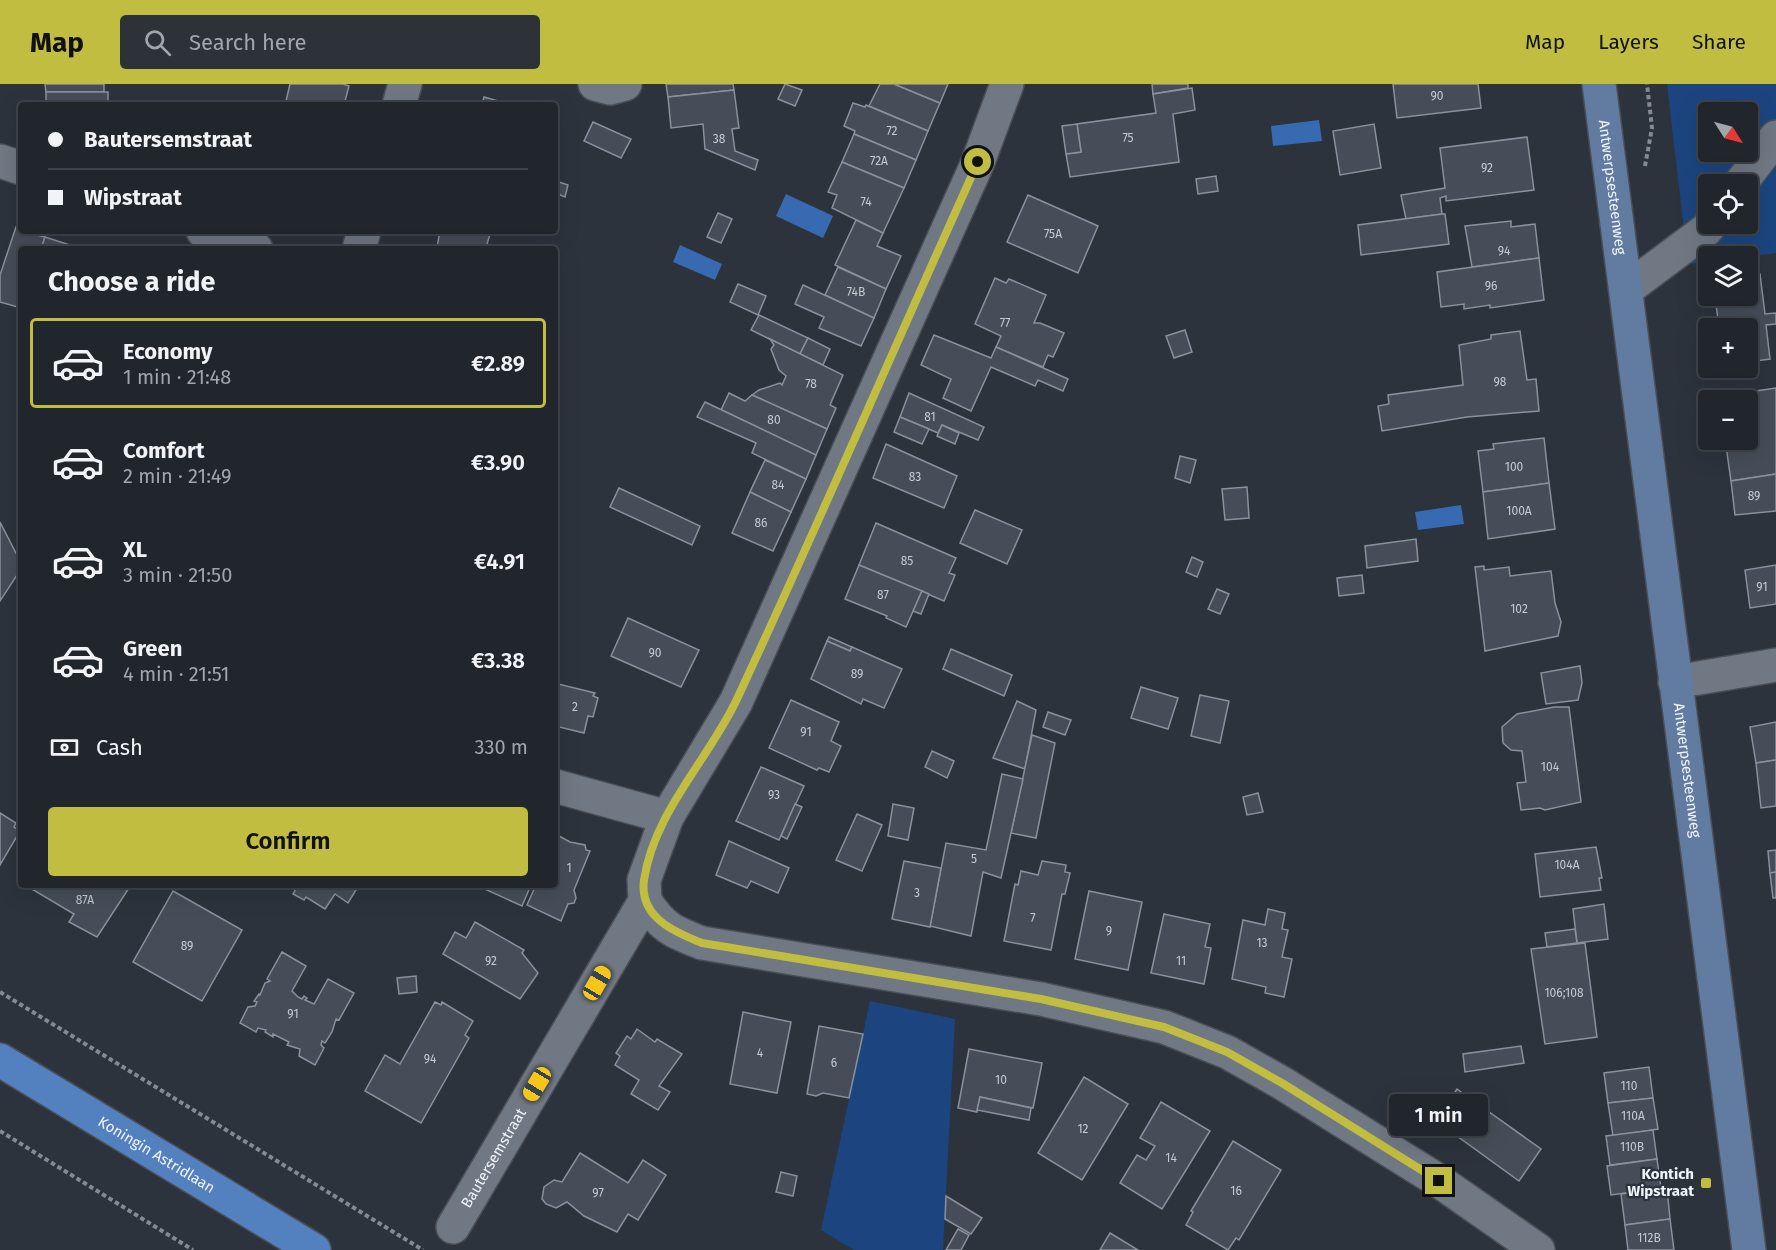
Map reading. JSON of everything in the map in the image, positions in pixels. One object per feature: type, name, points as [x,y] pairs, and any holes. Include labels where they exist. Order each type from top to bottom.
[{"type":"main road","name":"Koningin Astridlaan","points":[[0,1060],[314,1250]]},
{"type":"street","points":[[400,102],[405,84]]},
{"type":"street","points":[[595,84],[610,88],[625,84]]},
{"type":"street","name":"Bautersemstraat","points":[[453,1227],[645,901],[644,880],[667,817],[736,702],[978,162],[1007,84]]},
{"type":"street","name":"Antwerpsesteenweg","points":[[1599,84],[1749,1250]]},
{"type":"street","points":[[1748,174],[1776,137]]},
{"type":"street","points":[[0,161],[18,167]]},
{"type":"street","points":[[212,234],[247,246]]},
{"type":"street","points":[[1627,289],[1701,234]]},
{"type":"street","points":[[1675,682],[1776,665]]},
{"type":"street","points":[[558,787],[667,817]]},
{"type":"street","points":[[645,901],[658,921],[678,934],[702,943],[1041,999],[1164,1027],[1227,1052],[1282,1083],[1439,1181],[1538,1250]]},
{"type":"path","points":[[0,992],[423,1250]]},
{"type":"path","points":[[0,1131],[193,1250]]},
{"type":"shaded area","points":[[1667,84],[1776,84],[1776,253],[1758,256],[1758,246],[1698,246],[1698,263],[1688,264]]},
{"type":"shaded area","points":[[1319,120],[1322,141],[1273,146],[1271,126]]},
{"type":"shaded area","points":[[786,194],[833,216],[823,238],[776,216]]},
{"type":"shaded area","points":[[680,245],[722,264],[715,280],[673,262]]},
{"type":"shaded area","points":[[1461,505],[1464,524],[1418,530],[1415,512]]},
{"type":"shaded area","points":[[870,1001],[955,1019],[943,1250],[854,1250],[821,1230]]},
{"type":"building","points":[[45,84],[104,84],[104,92],[46,92]]},
{"type":"building","points":[[290,84],[349,86],[345,102],[286,101]]},
{"type":"building","points":[[666,84],[733,84],[734,90],[668,97]]},
{"type":"building","points":[[785,84],[802,90],[795,106],[778,99]]},
{"type":"building","points":[[880,84],[894,84],[940,103],[928,131],[869,106]]},
{"type":"building","points":[[894,84],[948,84],[940,103]]},
{"type":"building","points":[[1152,84],[1188,84],[1188,88],[1153,94]]},
{"type":"building","points":[[1393,84],[1478,84],[1481,108],[1397,118]]},
{"type":"building","points":[[1192,88],[1195,110],[1173,114],[1179,162],[1070,177],[1066,154],[1081,152],[1077,124],[1156,113],[1153,94]]},
{"type":"building","points":[[734,90],[739,128],[732,129],[735,151],[758,160],[755,170],[705,149],[703,124],[671,128],[668,97]]},
{"type":"building","points":[[46,92],[108,92],[108,102],[46,102]]},
{"type":"building","points":[[484,97],[502,102],[483,102]]},
{"type":"building","points":[[853,103],[865,107],[866,105],[928,131],[916,160],[854,134],[855,131],[844,126]]},
{"type":"building","points":[[593,122],[631,139],[621,158],[584,141]]},
{"type":"building","points":[[1077,124],[1081,152],[1066,154],[1062,126]]},
{"type":"building","points":[[1374,124],[1381,168],[1340,175],[1333,131]]},
{"type":"building","points":[[854,134],[916,160],[904,188],[842,162]]},
{"type":"building","points":[[1527,137],[1534,190],[1446,201],[1446,196],[1440,198],[1442,214],[1406,219],[1401,195],[1445,188],[1440,148]]},
{"type":"building","points":[[842,162],[904,188],[883,233],[832,208],[837,195],[828,192]]},
{"type":"building","points":[[1216,176],[1218,191],[1198,194],[1196,179]]},
{"type":"building","points":[[559,182],[568,185],[565,197],[558,194]]},
{"type":"building","points":[[1028,195],[1098,226],[1078,273],[1007,242]]},
{"type":"building","points":[[718,213],[732,219],[721,243],[707,237]]},
{"type":"building","points":[[1445,214],[1449,244],[1361,255],[1358,225]]},
{"type":"building","points":[[856,220],[883,233],[877,246],[901,256],[886,289],[835,265]]},
{"type":"building","points":[[1511,221],[1511,227],[1535,224],[1539,258],[1472,267],[1465,226]]},
{"type":"building","points":[[16,227],[18,234],[45,237],[42,246],[18,246],[18,307],[0,302],[0,275]]},
{"type":"building","points":[[439,234],[490,234],[487,244],[492,246],[437,246]]},
{"type":"building","points":[[45,237],[73,246],[42,246]]},
{"type":"building","points":[[1539,258],[1544,300],[1490,308],[1490,305],[1464,309],[1464,304],[1441,307],[1437,272]]},
{"type":"building","points":[[838,267],[886,289],[874,318],[825,295]]},
{"type":"building","points":[[1758,274],[1760,274],[1765,314],[1776,313],[1776,324],[1766,325],[1770,359],[1758,361],[1758,318],[1718,318],[1716,306],[1758,306]]},
{"type":"building","points":[[995,278],[1006,283],[1009,279],[1046,295],[1034,323],[1040,323],[1064,333],[1053,357],[1048,355],[1043,367],[996,347],[1001,336],[975,324]]},
{"type":"building","points":[[738,284],[766,296],[758,315],[730,302]]},
{"type":"building","points":[[803,285],[874,318],[861,346],[819,328],[824,317],[795,304]]},
{"type":"building","points":[[759,315],[808,338],[800,354],[751,330]]},
{"type":"building","points":[[1185,330],[1192,352],[1174,358],[1166,336]]},
{"type":"building","points":[[1520,331],[1527,380],[1536,379],[1539,411],[1467,417],[1382,431],[1378,406],[1389,404],[1388,395],[1463,385],[1459,345],[1491,339],[1491,335]]},
{"type":"building","points":[[934,335],[991,358],[996,347],[1068,379],[1063,391],[1038,380],[1035,386],[991,367],[971,411],[943,398],[951,379],[921,365]]},
{"type":"building","points":[[808,338],[830,349],[823,365],[800,354]]},
{"type":"building","points":[[770,339],[843,375],[830,405],[836,408],[827,429],[752,395],[759,390],[780,383],[782,385],[786,376],[779,370],[771,349],[774,345]]},
{"type":"building","points":[[1776,388],[1776,474],[1731,481],[1727,450],[1758,450],[1758,391]]},
{"type":"building","points":[[729,393],[745,401],[752,395],[827,429],[816,455],[721,410]]},
{"type":"building","points":[[909,393],[984,427],[978,440],[942,425],[938,433],[900,417]]},
{"type":"building","points":[[705,402],[816,455],[806,479],[752,453],[756,443],[697,417]]},
{"type":"building","points":[[900,417],[929,429],[922,444],[894,432]]},
{"type":"building","points":[[942,425],[959,433],[955,444],[937,436]]},
{"type":"building","points":[[1544,438],[1549,483],[1483,492],[1478,451],[1494,449],[1493,444]]},
{"type":"building","points":[[886,444],[957,476],[944,508],[873,478]]},
{"type":"building","points":[[1180,456],[1196,460],[1190,483],[1175,478]]},
{"type":"building","points":[[765,460],[806,479],[791,512],[750,492]]},
{"type":"building","points":[[1776,474],[1776,511],[1735,515],[1731,481]]},
{"type":"building","points":[[1549,483],[1555,529],[1488,539],[1483,492]]},
{"type":"building","points":[[1247,487],[1249,518],[1225,520],[1222,489]]},
{"type":"building","points":[[619,488],[700,526],[692,545],[610,507]]},
{"type":"building","points":[[750,492],[791,512],[773,551],[732,533]]},
{"type":"building","points":[[975,510],[1022,530],[1007,564],[960,543]]},
{"type":"building","points":[[0,522],[18,557],[18,574],[0,601]]},
{"type":"building","points":[[876,523],[956,558],[949,573],[955,575],[944,601],[859,565]]},
{"type":"building","points":[[1416,539],[1418,561],[1367,568],[1365,546]]},
{"type":"building","points":[[1192,557],[1203,562],[1197,577],[1186,572]]},
{"type":"building","points":[[859,565],[922,591],[906,627],[886,618],[887,616],[845,599]]},
{"type":"building","points":[[1776,565],[1776,604],[1750,608],[1745,570]]},
{"type":"building","points":[[1484,566],[1484,570],[1509,567],[1510,576],[1551,571],[1555,603],[1561,622],[1558,636],[1485,651],[1475,567]]},
{"type":"building","points":[[1362,575],[1364,593],[1339,596],[1337,578]]},
{"type":"building","points":[[1217,589],[1229,594],[1220,614],[1208,609]]},
{"type":"building","points":[[922,591],[929,594],[921,614],[913,611]]},
{"type":"building","points":[[628,618],[699,650],[681,687],[611,656]]},
{"type":"building","points":[[829,637],[852,647],[850,651],[827,641]]},
{"type":"building","points":[[827,641],[850,651],[852,647],[902,669],[884,708],[863,699],[861,704],[811,679]]},
{"type":"building","points":[[951,649],[1012,675],[1004,696],[943,669]]},
{"type":"building","points":[[1580,666],[1582,683],[1578,700],[1546,704],[1541,673]]},
{"type":"building","points":[[558,684],[595,693],[593,696],[598,698],[593,717],[588,716],[584,733],[558,727]]},
{"type":"building","points":[[1141,687],[1178,698],[1168,729],[1131,718]]},
{"type":"building","points":[[1200,695],[1229,701],[1220,743],[1191,736]]},
{"type":"building","points":[[791,700],[839,722],[831,741],[841,746],[829,772],[819,768],[817,770],[769,748]]},
{"type":"building","points":[[1017,701],[1036,710],[1025,769],[993,758]]},
{"type":"building","points":[[1554,707],[1569,707],[1581,802],[1545,810],[1540,808],[1521,810],[1517,783],[1526,782],[1522,751],[1511,750],[1503,743],[1502,727],[1517,714]]},
{"type":"building","points":[[1048,712],[1071,720],[1065,735],[1043,727]]},
{"type":"building","points":[[1776,722],[1776,760],[1756,763],[1750,727]]},
{"type":"building","points":[[1032,735],[1055,743],[1036,838],[1011,833]]},
{"type":"building","points":[[932,751],[954,761],[947,778],[925,767]]},
{"type":"building","points":[[1776,760],[1776,806],[1761,808],[1756,763]]},
{"type":"building","points":[[761,767],[804,786],[779,840],[736,821]]},
{"type":"building","points":[[1002,774],[1023,779],[1001,878],[983,872],[971,936],[930,926],[946,843],[986,850]]},
{"type":"building","points":[[1258,793],[1263,812],[1247,815],[1243,797]]},
{"type":"building","points":[[795,804],[802,807],[787,839],[781,836]]},
{"type":"building","points":[[893,804],[914,808],[908,840],[888,836]]},
{"type":"building","points":[[0,813],[16,823],[14,827],[18,830],[18,834],[0,865]]},
{"type":"building","points":[[857,814],[882,825],[862,871],[836,860]]},
{"type":"building","points":[[558,836],[570,842],[585,845],[586,850],[590,851],[574,890],[576,898],[574,903],[568,904],[561,921],[527,905],[535,888],[558,888]]},
{"type":"building","points":[[729,841],[789,868],[778,893],[751,881],[747,888],[716,875]]},
{"type":"building","points":[[1596,847],[1602,878],[1599,878],[1601,890],[1540,897],[1535,854]]},
{"type":"building","points":[[1776,850],[1776,872],[1770,873],[1768,851]]},
{"type":"building","points":[[904,861],[941,868],[930,927],[892,919]]},
{"type":"building","points":[[1042,861],[1066,865],[1065,872],[1070,873],[1065,894],[1062,894],[1051,950],[1004,941],[1015,884],[1018,885],[1021,871],[1038,875]]},
{"type":"building","points":[[1776,872],[1776,898],[1773,898],[1770,873]]},
{"type":"building","points":[[30,888],[129,888],[97,937],[69,922],[74,914]]},
{"type":"building","points":[[296,888],[357,888],[348,903],[335,894],[325,909],[306,897],[304,900],[293,894]]},
{"type":"building","points":[[483,888],[530,888],[522,906]]},
{"type":"building","points":[[173,891],[242,930],[202,1001],[133,962]]},
{"type":"building","points":[[1089,891],[1142,902],[1128,970],[1075,959]]},
{"type":"building","points":[[1604,904],[1608,939],[1577,943],[1573,909]]},
{"type":"building","points":[[1268,909],[1285,913],[1282,929],[1288,930],[1282,957],[1292,959],[1284,997],[1265,993],[1266,987],[1232,979],[1243,920],[1265,925]]},
{"type":"building","points":[[1164,914],[1210,924],[1205,947],[1211,948],[1204,984],[1151,973]]},
{"type":"building","points":[[475,922],[524,950],[522,953],[538,973],[520,999],[443,954],[455,932],[466,938]]},
{"type":"building","points":[[1575,929],[1577,943],[1547,947],[1545,933]]},
{"type":"building","points":[[1585,943],[1597,1037],[1545,1044],[1531,949]]},
{"type":"building","points":[[282,952],[306,966],[292,991],[298,997],[302,999],[304,996],[307,998],[305,1000],[314,1004],[328,979],[354,993],[339,1020],[336,1019],[325,1043],[322,1041],[321,1045],[324,1048],[315,1065],[299,1056],[300,1049],[287,1045],[289,1042],[273,1034],[273,1037],[265,1032],[266,1030],[258,1028],[256,1032],[240,1023],[248,1007],[255,1006],[257,1002],[254,1001],[260,995],[265,983],[270,981],[267,979]]},
{"type":"building","points":[[416,976],[417,992],[399,994],[397,978]]},
{"type":"building","points":[[435,1002],[441,1005],[442,1002],[473,1021],[465,1035],[469,1038],[421,1123],[365,1091],[385,1055],[400,1064]]},
{"type":"building","points":[[743,1012],[791,1022],[777,1093],[730,1084]]},
{"type":"building","points":[[819,1026],[863,1034],[849,1098],[823,1093],[816,1096],[807,1094]]},
{"type":"building","points":[[637,1029],[655,1042],[657,1039],[682,1054],[659,1086],[670,1092],[658,1110],[631,1094],[639,1080],[615,1065],[620,1056],[616,1053],[627,1036],[631,1039]]},
{"type":"building","points":[[1521,1046],[1524,1063],[1465,1072],[1463,1054]]},
{"type":"building","points":[[969,1049],[1042,1063],[1033,1108],[980,1097],[977,1112],[958,1108]]},
{"type":"building","points":[[1649,1067],[1653,1098],[1608,1103],[1604,1073]]},
{"type":"building","points":[[1084,1077],[1128,1104],[1082,1180],[1038,1153]]},
{"type":"building","points":[[1457,1089],[1541,1149],[1519,1181],[1435,1120]]},
{"type":"building","points":[[980,1097],[1031,1108],[1029,1120],[977,1110]]},
{"type":"building","points":[[1653,1098],[1658,1129],[1613,1136],[1608,1103]]},
{"type":"building","points":[[1161,1102],[1210,1131],[1162,1209],[1120,1183],[1137,1155],[1146,1160],[1155,1146],[1140,1138]]},
{"type":"building","points":[[1653,1130],[1657,1159],[1610,1165],[1606,1136]]},
{"type":"building","points":[[1233,1141],[1281,1170],[1239,1240],[1236,1238],[1228,1250],[1186,1225],[1193,1212],[1191,1211]]},
{"type":"building","points":[[580,1153],[628,1183],[643,1160],[666,1175],[638,1220],[628,1214],[617,1232],[584,1216],[567,1202],[556,1208],[546,1204],[542,1199],[544,1187],[554,1180],[562,1182]]},
{"type":"building","points":[[1657,1159],[1661,1188],[1611,1195],[1607,1166]]},
{"type":"building","points":[[781,1172],[797,1176],[793,1196],[776,1192]]},
{"type":"building","points":[[1667,1188],[1670,1219],[1625,1225],[1621,1194]]},
{"type":"building","points":[[946,1196],[982,1218],[971,1234],[945,1219]]},
{"type":"building","points":[[1670,1219],[1674,1250],[1628,1250],[1625,1225]]},
{"type":"building","points":[[958,1229],[969,1235],[961,1250],[946,1250]]},
{"type":"building","points":[[1110,1233],[1138,1250],[1100,1250]]},
{"type":"place","name":"Kontich Wipstraat","points":[[1706,1183]]},
{"type":"route","points":[[978,162],[736,702],[667,817],[652,852],[644,880],[645,901],[658,921],[678,934],[702,943],[1041,999],[1164,1027],[1227,1052],[1282,1083],[1439,1181]]}]
